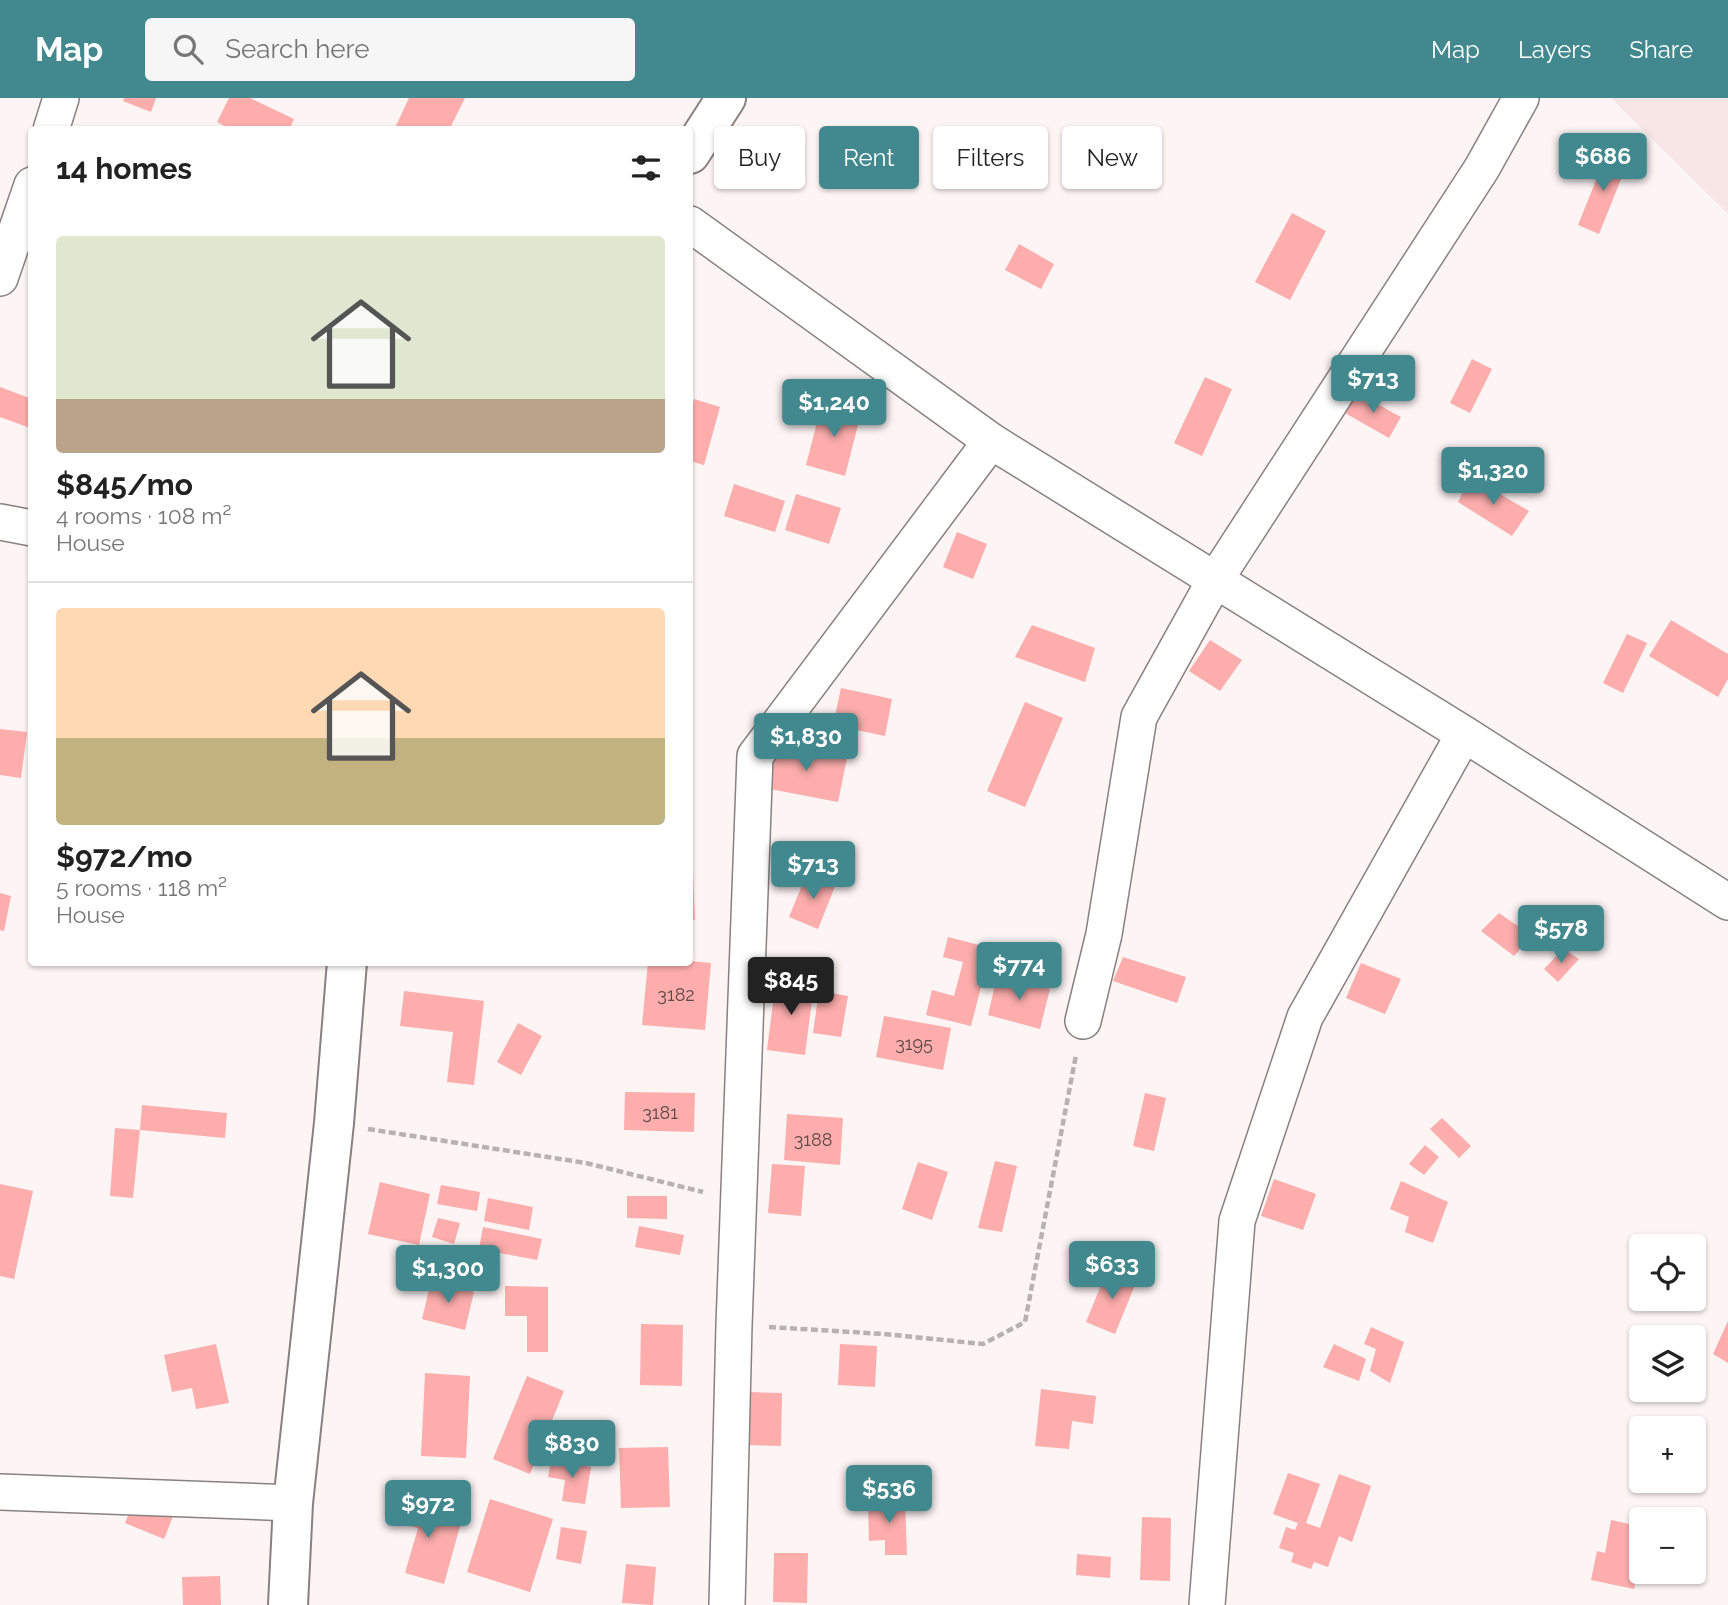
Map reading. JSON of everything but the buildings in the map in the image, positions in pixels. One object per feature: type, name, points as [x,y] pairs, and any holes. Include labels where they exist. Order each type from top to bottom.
[{"type":"street","points":[[52,126],[61,98]]},
{"type":"street","points":[[693,149],[726,98]]},
{"type":"street","points":[[1083,1021],[1104,934],[1139,717],[1215,580],[1482,168],[1521,98]]},
{"type":"street","points":[[0,278],[28,197]]},
{"type":"street","points":[[693,226],[990,441],[1464,734],[1728,902]]},
{"type":"street","points":[[727,1605],[738,1200],[755,756],[990,441]]},
{"type":"street","points":[[0,522],[28,527]]},
{"type":"street","points":[[1207,1605],[1237,1221],[1305,1017],[1464,734]]},
{"type":"street","points":[[288,1605],[293,1503],[334,1123],[347,966]]},
{"type":"street","points":[[0,1492],[293,1503]]},
{"type":"path","points":[[734,1325],[884,1334],[983,1344],[1025,1322],[1083,1021]]},
{"type":"path","points":[[334,1123],[586,1163],[738,1200]]},
{"type":"shaded area","points":[[1611,98],[1728,98],[1728,214]]}]
